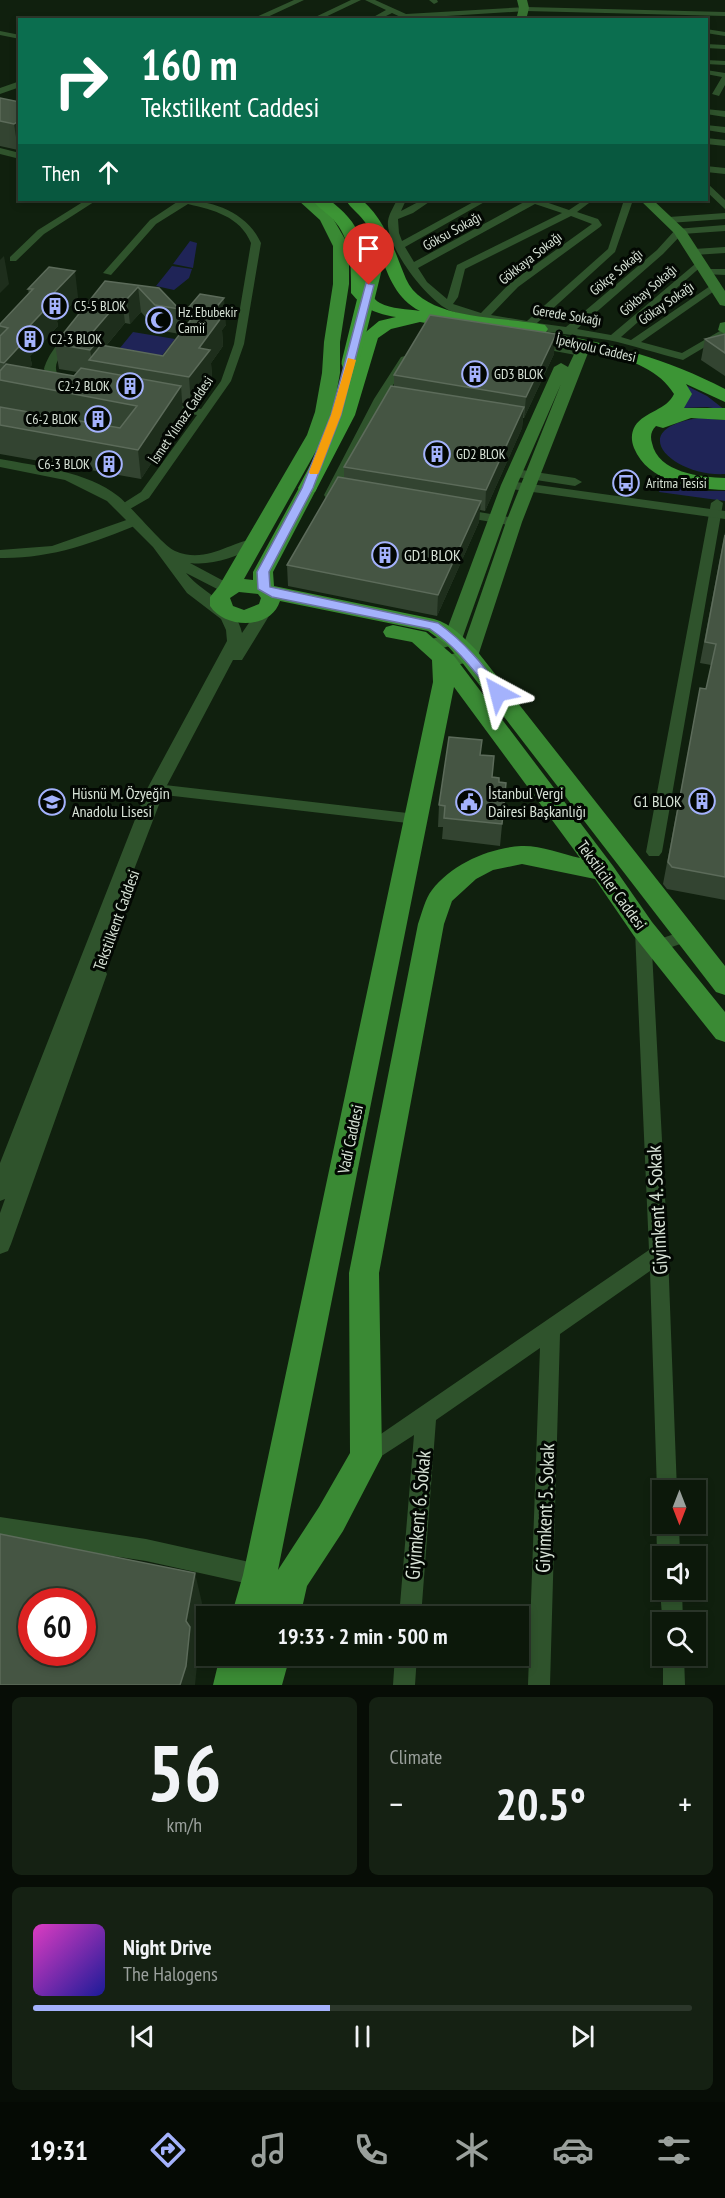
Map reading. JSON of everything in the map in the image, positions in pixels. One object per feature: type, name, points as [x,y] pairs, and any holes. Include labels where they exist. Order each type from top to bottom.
[{"type":"highway","name":"İpekyolu Caddesi","points":[[322,201],[334,209],[348,224],[357,246],[360,293],[373,306],[427,324],[576,341],[644,360],[701,382],[725,396]]},
{"type":"highway","points":[[308,488],[336,415],[374,266],[375,253],[369,232],[357,217],[337,201]]},
{"type":"highway","name":"İpekyolu Caddesi","points":[[354,201],[371,217],[392,244],[402,289],[426,308],[447,314],[580,335],[622,345],[687,366],[725,385]]},
{"type":"highway","points":[[392,244],[409,275],[423,284]]},
{"type":"highway","points":[[308,488],[346,415],[370,336],[385,326],[406,320],[427,324]]},
{"type":"highway","points":[[644,360],[674,379],[683,394],[676,405],[644,427],[641,436],[642,446],[648,456],[667,471],[685,478],[703,483],[725,484]]},
{"type":"highway","points":[[725,414],[702,412],[680,414],[662,423],[654,436],[654,445],[660,454],[674,466],[700,476],[725,478]]},
{"type":"main road","points":[[228,589],[243,585],[264,600],[243,617],[224,611],[219,602],[316,435],[324,412],[331,374],[332,342],[342,284],[341,246],[326,218],[306,201]]},
{"type":"main road","points":[[647,201],[674,226],[723,293]]},
{"type":"main road","points":[[448,652],[512,479],[575,352]]},
{"type":"main road","points":[[448,652],[514,522],[530,482],[537,425]]},
{"type":"main road","name":"Tekstilkent Caddesi","points":[[264,600],[263,572],[308,488]]},
{"type":"main road","name":"Tekstilciler Caddesi","points":[[264,600],[287,612],[419,638],[448,652],[653,895],[725,985]]},
{"type":"main road","name":"Tekstilciler Caddesi","points":[[448,652],[650,938],[725,1031]]},
{"type":"main road","name":"Vadi Caddesi","points":[[252,1606],[416,819],[448,652]]},
{"type":"main road","points":[[285,1606],[292,1579],[327,1527],[366,1456],[364,1273],[432,924],[441,896],[467,873],[488,862],[522,855],[604,872]]},
{"type":"main road","points":[[231,1685],[236,1666]]},
{"type":"main road","points":[[264,1685],[269,1666]]},
{"type":"street","points":[[322,15],[357,0]]},
{"type":"street","points":[[369,0],[411,17],[523,4],[725,14]]},
{"type":"street","points":[[616,0],[619,10]]},
{"type":"street","points":[[657,0],[659,11]]},
{"type":"street","points":[[258,18],[291,4],[301,4]]},
{"type":"street","points":[[375,18],[393,10]]},
{"type":"street","points":[[312,15],[329,18]]},
{"type":"street","points":[[708,31],[725,34]]},
{"type":"street","points":[[0,33],[18,37]]},
{"type":"street","points":[[708,46],[725,47]]},
{"type":"street","points":[[708,62],[725,63]]},
{"type":"street","points":[[708,73],[725,77],[721,95]]},
{"type":"street","points":[[3,98],[18,86]]},
{"type":"street","points":[[708,111],[725,114]]},
{"type":"street","points":[[708,127],[725,129]]},
{"type":"street","points":[[708,141],[725,143]]},
{"type":"street","points":[[708,149],[725,150]]},
{"type":"street","points":[[0,151],[18,156]]},
{"type":"street","points":[[708,169],[725,171]]},
{"type":"street","points":[[708,188],[725,206]]},
{"type":"street","points":[[13,259],[41,232],[90,201]]},
{"type":"street","points":[[108,273],[153,222],[184,201]]},
{"type":"street","name":"İsmet Yılmaz Caddesi","points":[[123,509],[145,495],[204,413],[226,381],[239,344],[256,243],[254,234],[244,223],[220,210],[188,201]]},
{"type":"street","points":[[394,217],[401,201]]},
{"type":"street","points":[[394,217],[410,211],[425,201]]},
{"type":"street","points":[[392,244],[481,201]]},
{"type":"street","name":"Göksu Sokağı","points":[[412,267],[531,201]]},
{"type":"street","points":[[536,201],[570,213]]},
{"type":"street","points":[[448,304],[453,297],[460,267],[570,213],[588,201]]},
{"type":"street","points":[[530,324],[612,250],[629,201]]},
{"type":"street","name":"Gökkaya Sokağı","points":[[483,317],[514,285],[597,225],[595,221],[570,213]]},
{"type":"street","points":[[674,226],[725,216]]},
{"type":"street","name":"Gerede Sokağı","points":[[394,217],[392,244],[423,284],[453,308],[483,317],[613,338],[683,357],[725,329]]},
{"type":"street","points":[[674,226],[725,228]]},
{"type":"street","name":"Gökçe Sokağı","points":[[568,331],[660,252],[674,226]]},
{"type":"street","points":[[701,262],[725,250]]},
{"type":"street","points":[[701,262],[725,272]]},
{"type":"street","name":"Gökbay Sokağı","points":[[613,338],[701,262]]},
{"type":"street","name":"Gökay Sokağı","points":[[632,344],[723,293]]},
{"type":"street","points":[[427,324],[470,334]]},
{"type":"street","points":[[74,390],[59,386],[52,380],[49,369],[52,360],[78,326]]},
{"type":"street","points":[[514,342],[575,352]]},
{"type":"street","points":[[321,510],[338,492],[411,349]]},
{"type":"street","points":[[150,404],[204,413]]},
{"type":"street","points":[[0,463],[69,477],[112,498],[160,548],[194,591],[224,611]]},
{"type":"street","points":[[512,479],[721,509],[654,852]]},
{"type":"street","points":[[449,510],[514,522]]},
{"type":"street","points":[[0,554],[37,553],[59,549],[78,544],[135,521]]},
{"type":"street","points":[[160,548],[188,560],[205,560],[228,554],[254,543]]},
{"type":"street","points":[[160,548],[188,569],[228,589]]},
{"type":"street","name":"Tekstilkent Caddesi","points":[[0,1244],[159,790],[246,639],[264,600]]},
{"type":"street","name":"Tekstilkent Caddesi","points":[[1,1184],[159,790],[235,641],[234,627],[224,611]]},
{"type":"street","points":[[159,790],[416,819]]},
{"type":"street","points":[[628,905],[653,895]]},
{"type":"street","points":[[650,938],[686,936]]},
{"type":"street","name":"Giyimkent 4. Sokak","points":[[650,938],[667,1480]]},
{"type":"street","points":[[366,1456],[659,1254]]},
{"type":"street","name":"Giyimkent 5. Sokak","points":[[539,1685],[550,1330]]},
{"type":"street","name":"Giyimkent 6. Sokak","points":[[411,1606],[426,1414]]},
{"type":"street","points":[[0,1528],[146,1550],[260,1575],[292,1579]]},
{"type":"street","points":[[404,1685],[405,1666]]},
{"type":"street","points":[[673,1666],[674,1685]]},
{"type":"shaded area","points":[[190,241],[197,243],[193,268],[173,264]]},
{"type":"shaded area","points":[[172,266],[192,269],[189,278],[174,290],[156,286]]},
{"type":"shaded area","points":[[133,332],[175,339],[154,366],[111,359]]},
{"type":"shaded area","points":[[683,384],[707,396],[725,410],[707,407],[682,408]]},
{"type":"shaded area","points":[[699,418],[725,420],[725,474],[706,473],[689,468],[674,460],[664,451],[660,441],[663,432],[676,424]]},
{"type":"shaded area","points":[[663,482],[704,491],[725,491],[725,501],[659,492]]},
{"type":"building","points":[[0,98],[18,102],[18,121],[14,124],[0,121]]},
{"type":"building","points":[[49,267],[75,271],[48,299],[54,300],[19,337],[27,338],[4,363],[0,362],[0,336],[8,328],[0,324],[33,289],[28,289]]},
{"type":"building","points":[[105,281],[159,288],[179,309],[155,305],[138,287],[127,299],[122,298],[91,334],[102,336],[90,350],[55,344]]},
{"type":"building","points":[[200,294],[224,298],[209,316],[221,318],[199,348],[210,350],[189,377],[89,360],[101,345],[163,356],[199,309],[189,307]]},
{"type":"building","name":"GD3 BLOK","points":[[430,315],[556,334],[526,397],[394,375]]},
{"type":"building","points":[[725,334],[725,353],[705,339]]},
{"type":"building","points":[[6,364],[74,376],[81,368],[181,386],[138,450],[0,425],[0,407],[120,428],[137,406],[0,380],[0,371]]},
{"type":"building","name":"GD2 BLOK","points":[[391,386],[524,407],[486,490],[344,467]]},
{"type":"building","name":"GD1 BLOK","points":[[338,477],[481,501],[438,595],[287,565]]},
{"type":"building","name":"G1 BLOK","points":[[725,535],[725,877],[672,867],[668,862],[700,688],[706,689],[716,644],[705,642]]},
{"type":"building","name":"İstanbul Vergi Dairesi Başkanlığı","points":[[449,737],[482,740],[480,755],[494,756],[492,777],[499,778],[499,782],[506,783],[502,824],[444,818],[445,806],[439,805]]},
{"type":"building","points":[[0,1534],[195,1573],[186,1621],[190,1627],[186,1666],[180,1685],[0,1685]]},
{"type":"slow traffic","points":[[314,472],[336,415],[351,360]]},
{"type":"place","name":"C5-5 BLOK","points":[[55,306]]},
{"type":"place","name":"Hz. Ebubekir Camii","points":[[159,320]]},
{"type":"place","name":"C2-3 BLOK","points":[[30,339]]},
{"type":"place","name":"GD3 BLOK","points":[[475,374]]},
{"type":"place","name":"C2-2 BLOK","points":[[130,386]]},
{"type":"place","name":"C6-2 BLOK","points":[[98,419]]},
{"type":"place","name":"GD2 BLOK","points":[[437,454]]},
{"type":"place","name":"C6-3 BLOK","points":[[109,464]]},
{"type":"place","name":"Aritma Tesisi","points":[[626,483]]},
{"type":"place","name":"GD1 BLOK","points":[[385,555]]},
{"type":"place","name":"G1 BLOK","points":[[702,801]]},
{"type":"place","name":"Hüsnü M. Özyeğin Anadolu Lisesi","points":[[52,802]]},
{"type":"place","name":"İstanbul Vergi Dairesi Başkanlığı","points":[[469,802]]},
{"type":"route","points":[[369,285],[336,415],[308,488],[263,572],[264,589],[272,593],[434,626],[453,639],[498,693]]}]
